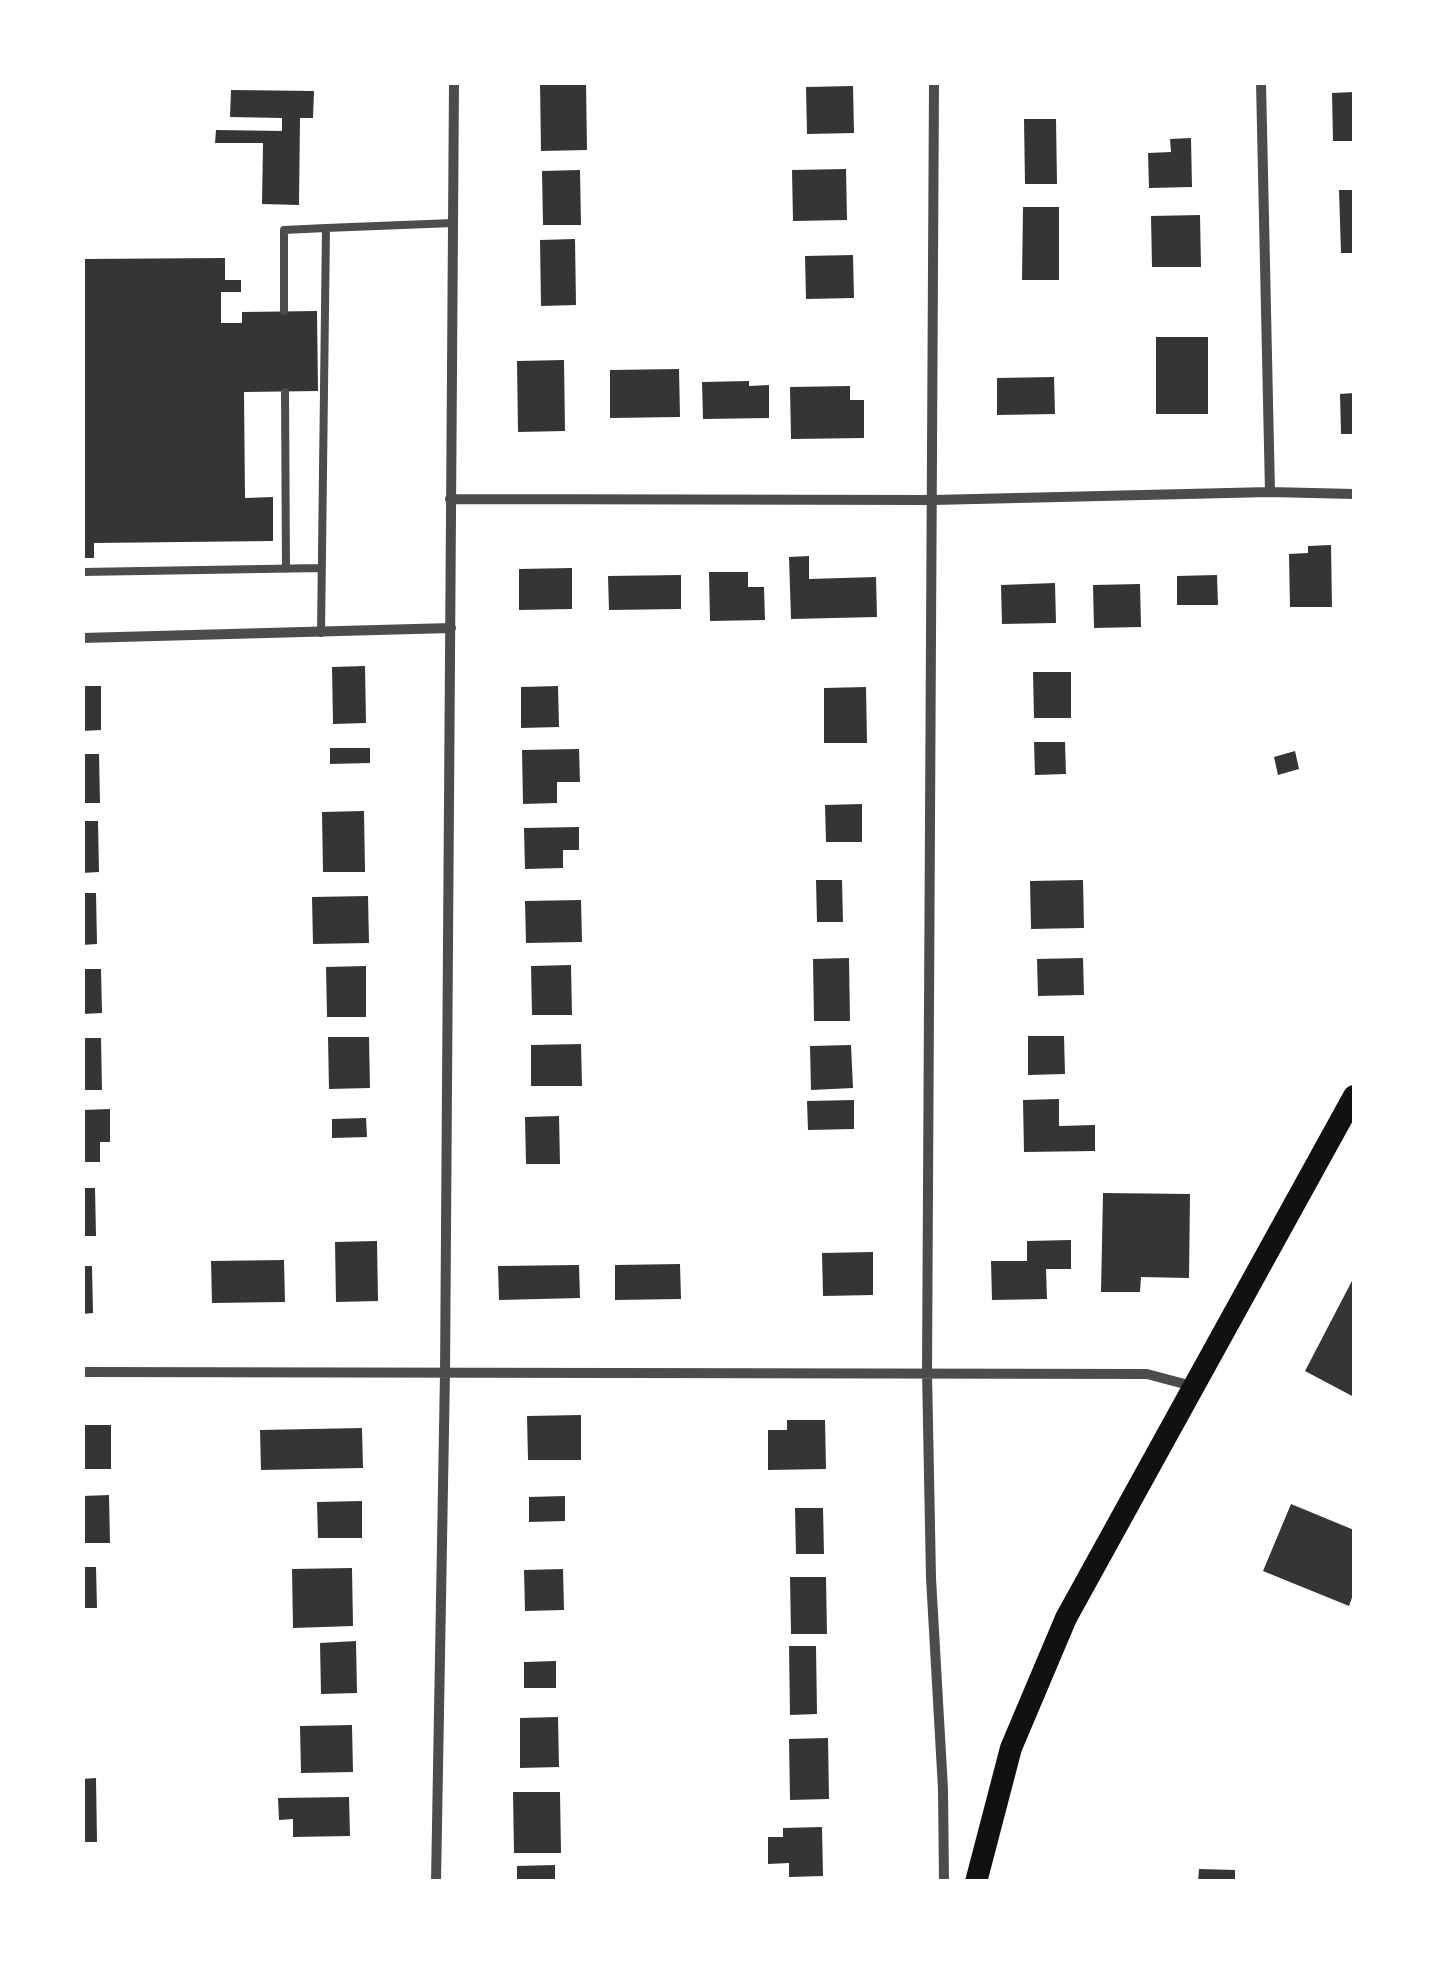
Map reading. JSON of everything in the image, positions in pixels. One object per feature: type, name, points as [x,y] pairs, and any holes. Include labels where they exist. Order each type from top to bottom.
[{"type":"main road","points":[[976,1882],[1012,1748],[1032,1693],[1097,1557],[1354,1096]]},
{"type":"street","points":[[436,1882],[445,1373],[454,82]]},
{"type":"street","points":[[934,82],[927,1372],[944,1882]]},
{"type":"street","points":[[1261,82],[1270,492]]},
{"type":"street","points":[[450,499],[932,500],[1270,492],[1354,494]]},
{"type":"street","points":[[82,638],[450,628]]},
{"type":"street","points":[[82,1372],[1148,1374],[1192,1386]]},
{"type":"lane","points":[[284,311],[284,230],[453,223]]},
{"type":"lane","points":[[321,632],[326,228]]},
{"type":"lane","points":[[285,392],[286,569]]},
{"type":"lane","points":[[82,572],[321,568]]},
{"type":"building","points":[[540,82],[586,82],[587,150],[541,151]]},
{"type":"building","points":[[853,86],[854,133],[807,134],[806,87]]},
{"type":"building","points":[[231,90],[314,91],[313,118],[300,118],[299,205],[262,204],[263,143],[215,143],[216,130],[282,131],[282,118],[230,117]]},
{"type":"building","points":[[1354,92],[1354,141],[1333,141],[1332,93]]},
{"type":"building","points":[[1024,119],[1056,119],[1057,184],[1025,184]]},
{"type":"building","points":[[1191,138],[1192,187],[1149,188],[1148,153],[1171,152],[1170,139]]},
{"type":"building","points":[[846,169],[847,220],[793,221],[792,170]]},
{"type":"building","points":[[580,170],[581,225],[543,225],[542,171]]},
{"type":"building","points":[[1339,190],[1354,190],[1354,253],[1341,253]]},
{"type":"building","points":[[1023,207],[1059,207],[1059,280],[1022,280]]},
{"type":"building","points":[[1200,215],[1201,267],[1152,267],[1151,216]]},
{"type":"building","points":[[575,239],[576,305],[541,306],[540,240]]},
{"type":"building","points":[[853,255],[854,298],[806,299],[805,256]]},
{"type":"building","points":[[225,258],[225,280],[241,280],[241,292],[221,292],[221,323],[242,323],[242,312],[317,311],[318,391],[244,392],[245,498],[273,497],[273,541],[94,543],[94,558],[82,558],[82,259]]},
{"type":"building","points":[[1156,337],[1208,337],[1208,414],[1156,414]]},
{"type":"building","points":[[564,360],[565,431],[518,432],[517,361]]},
{"type":"building","points":[[679,369],[680,417],[610,418],[610,370]]},
{"type":"building","points":[[1054,377],[1055,414],[997,415],[997,378]]},
{"type":"building","points":[[749,381],[749,386],[769,385],[769,418],[703,419],[702,382]]},
{"type":"building","points":[[850,386],[850,400],[864,400],[864,438],[791,439],[790,387]]},
{"type":"building","points":[[1354,393],[1354,434],[1341,434],[1340,394]]},
{"type":"building","points":[[1331,545],[1332,607],[1290,607],[1289,554],[1308,553],[1308,546]]},
{"type":"building","points":[[809,556],[809,579],[876,577],[877,617],[791,619],[789,557]]},
{"type":"building","points":[[572,568],[572,609],[519,610],[519,569]]},
{"type":"building","points":[[709,572],[748,572],[748,587],[764,587],[765,620],[710,621]]},
{"type":"building","points":[[681,575],[681,609],[609,610],[608,576]]},
{"type":"building","points":[[1217,575],[1218,605],[1177,605],[1177,576]]},
{"type":"building","points":[[1055,583],[1056,623],[1002,624],[1001,585]]},
{"type":"building","points":[[1140,584],[1141,627],[1094,628],[1093,585]]},
{"type":"building","points":[[365,666],[366,723],[333,724],[332,667]]},
{"type":"building","points":[[1033,672],[1071,672],[1071,718],[1034,718]]},
{"type":"building","points":[[82,686],[101,686],[101,730],[82,731]]},
{"type":"building","points":[[558,686],[559,727],[521,728],[521,687]]},
{"type":"building","points":[[866,687],[867,743],[824,743],[824,688]]},
{"type":"building","points":[[1034,742],[1065,742],[1066,774],[1035,775]]},
{"type":"building","points":[[330,748],[370,748],[370,763],[330,764]]},
{"type":"building","points":[[579,749],[580,782],[557,782],[557,803],[523,804],[522,750]]},
{"type":"building","points":[[1295,751],[1299,769],[1278,775],[1274,757]]},
{"type":"building","points":[[82,754],[99,754],[100,803],[82,803]]},
{"type":"building","points":[[862,804],[862,842],[826,842],[825,805]]},
{"type":"building","points":[[364,811],[365,872],[323,872],[322,812]]},
{"type":"building","points":[[82,821],[98,821],[99,872],[82,873]]},
{"type":"building","points":[[579,827],[579,850],[563,850],[563,868],[525,869],[524,828]]},
{"type":"building","points":[[816,880],[842,880],[843,922],[817,922]]},
{"type":"building","points":[[1083,880],[1084,928],[1031,929],[1030,881]]},
{"type":"building","points":[[82,893],[96,893],[97,944],[82,945]]},
{"type":"building","points":[[368,896],[369,943],[313,944],[312,897]]},
{"type":"building","points":[[581,900],[582,942],[526,943],[525,901]]},
{"type":"building","points":[[849,958],[850,1021],[814,1021],[813,959]]},
{"type":"building","points":[[1083,958],[1084,995],[1038,996],[1037,959]]},
{"type":"building","points":[[571,965],[572,1015],[532,1015],[531,966]]},
{"type":"building","points":[[366,966],[366,1017],[327,1017],[326,967]]},
{"type":"building","points":[[82,969],[101,969],[102,1013],[82,1014]]},
{"type":"building","points":[[1028,1036],[1064,1036],[1065,1074],[1028,1075]]},
{"type":"building","points":[[328,1037],[369,1037],[370,1088],[329,1089]]},
{"type":"building","points":[[82,1038],[101,1038],[102,1090],[82,1090]]},
{"type":"building","points":[[581,1044],[582,1086],[531,1086],[531,1045]]},
{"type":"building","points":[[851,1045],[853,1088],[811,1090],[810,1046]]},
{"type":"building","points":[[1059,1099],[1059,1126],[1095,1125],[1095,1151],[1024,1152],[1023,1100]]},
{"type":"building","points":[[854,1100],[854,1129],[808,1130],[807,1101]]},
{"type":"building","points":[[110,1109],[110,1142],[100,1142],[100,1162],[82,1162],[82,1110]]},
{"type":"building","points":[[559,1116],[560,1164],[526,1164],[525,1117]]},
{"type":"building","points":[[366,1118],[367,1137],[332,1138],[332,1119]]},
{"type":"building","points":[[82,1188],[95,1188],[96,1236],[82,1236]]},
{"type":"building","points":[[1103,1193],[1190,1194],[1189,1278],[1141,1277],[1140,1292],[1101,1292]]},
{"type":"building","points":[[1071,1240],[1071,1269],[1046,1269],[1047,1299],[992,1300],[991,1261],[1027,1261],[1027,1241]]},
{"type":"building","points":[[377,1241],[378,1301],[336,1302],[335,1242]]},
{"type":"building","points":[[873,1252],[873,1295],[823,1296],[822,1253]]},
{"type":"building","points":[[284,1260],[285,1302],[212,1303],[211,1261]]},
{"type":"building","points":[[680,1264],[681,1299],[615,1300],[615,1265]]},
{"type":"building","points":[[579,1265],[580,1298],[499,1300],[498,1266]]},
{"type":"building","points":[[82,1266],[92,1266],[93,1313],[82,1314]]},
{"type":"building","points":[[1354,1277],[1354,1397],[1305,1371]]},
{"type":"building","points":[[581,1415],[581,1460],[528,1460],[527,1416]]},
{"type":"building","points":[[787,1420],[825,1420],[826,1469],[768,1470],[768,1430],[787,1430]]},
{"type":"building","points":[[82,1425],[111,1425],[111,1469],[82,1469]]},
{"type":"building","points":[[362,1428],[363,1468],[261,1470],[260,1430]]},
{"type":"building","points":[[109,1495],[110,1543],[82,1543],[82,1496]]},
{"type":"building","points":[[565,1496],[565,1521],[529,1522],[529,1497]]},
{"type":"building","points":[[362,1501],[362,1538],[318,1538],[317,1502]]},
{"type":"building","points":[[1291,1504],[1354,1530],[1354,1592],[1349,1606],[1263,1571]]},
{"type":"building","points":[[795,1508],[823,1508],[824,1554],[796,1554]]},
{"type":"building","points":[[82,1567],[96,1567],[97,1608],[82,1608]]},
{"type":"building","points":[[352,1568],[353,1626],[293,1628],[292,1569]]},
{"type":"building","points":[[563,1569],[564,1610],[525,1611],[524,1570]]},
{"type":"building","points":[[790,1577],[826,1577],[827,1634],[791,1634]]},
{"type":"building","points":[[356,1641],[357,1693],[321,1694],[320,1643]]},
{"type":"building","points":[[789,1646],[816,1646],[817,1714],[790,1715]]},
{"type":"building","points":[[556,1661],[556,1688],[524,1688],[524,1662]]},
{"type":"building","points":[[558,1717],[559,1767],[520,1768],[520,1718]]},
{"type":"building","points":[[352,1725],[353,1772],[301,1773],[300,1726]]},
{"type":"building","points":[[828,1738],[829,1799],[790,1800],[789,1739]]},
{"type":"building","points":[[96,1778],[97,1842],[82,1842],[82,1779]]},
{"type":"building","points":[[513,1792],[560,1792],[561,1853],[514,1853]]},
{"type":"building","points":[[349,1797],[350,1836],[293,1837],[293,1819],[279,1820],[278,1798]]},
{"type":"building","points":[[822,1827],[823,1876],[789,1877],[789,1863],[768,1864],[768,1837],[783,1837],[783,1828]]},
{"type":"building","points":[[555,1865],[555,1882],[517,1882],[517,1866]]},
{"type":"building","points":[[1199,1869],[1235,1870],[1235,1882],[1198,1882]]}]
